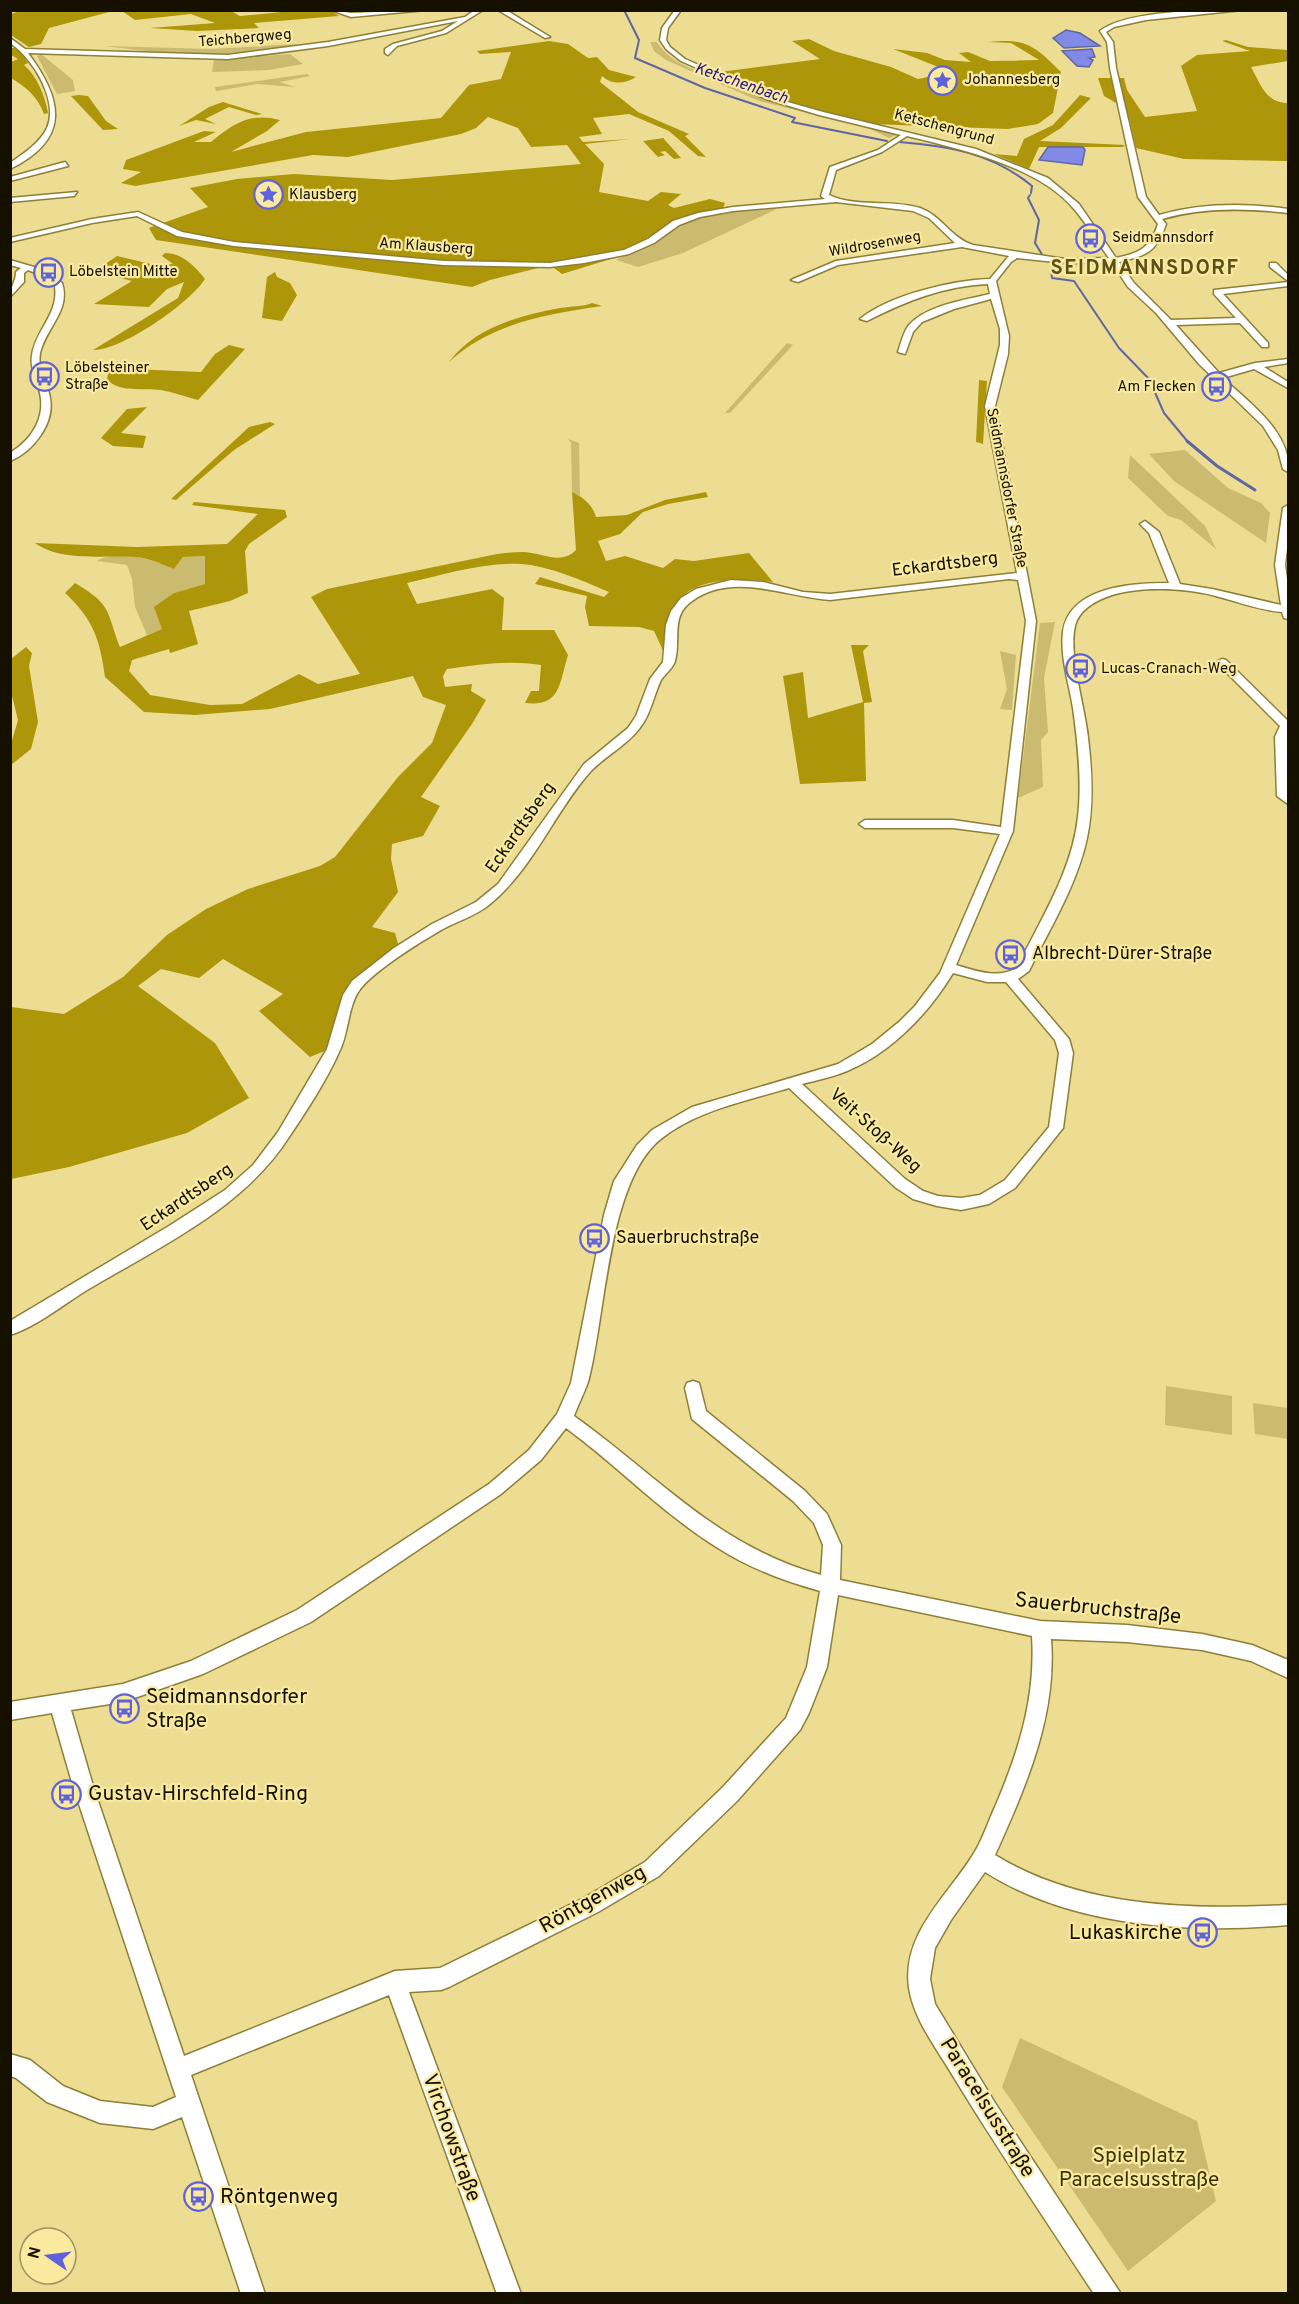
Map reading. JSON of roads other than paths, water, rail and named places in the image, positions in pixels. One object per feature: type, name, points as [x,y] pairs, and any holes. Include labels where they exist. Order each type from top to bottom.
[{"type":"street","points":[[334,10],[351,15],[423,10]]},
{"type":"street","points":[[388,53],[388,50],[396,45],[436,36],[480,10]]},
{"type":"street","points":[[501,10],[547,37]]},
{"type":"street","name":"Ketschengrund","points":[[678,10],[665,28],[663,40],[674,54],[709,74],[789,105],[974,150],[1045,180],[1076,206],[1131,285],[1170,323],[1216,376],[1266,424],[1283,450],[1288,469]]},
{"type":"street","points":[[908,133],[880,151],[833,169],[825,193],[827,198],[898,205],[923,211],[938,219],[963,244],[1014,257],[1079,262],[1114,261],[1152,246],[1162,230],[1158,217],[1142,197],[1117,89],[1110,42],[1103,31],[1113,25],[1137,20],[1239,10]]},
{"type":"street","points":[[446,14],[466,18]]},
{"type":"street","name":"Teichbergweg","points":[[25,51],[75,50],[192,57],[245,56],[328,44],[466,18]]},
{"type":"street","points":[[10,40],[25,51],[53,100],[55,118],[49,132],[10,167]]},
{"type":"street","points":[[10,179],[65,165]]},
{"type":"street","points":[[10,200],[74,194]]},
{"type":"street","name":"Am Klausberg","points":[[10,240],[92,220],[138,214],[180,234],[234,244],[444,264],[557,265],[626,252],[651,241],[676,223],[698,215],[733,209],[837,200]]},
{"type":"street","points":[[1158,217],[1189,211],[1250,207],[1288,211]]},
{"type":"street","name":"Wildrosenweg","points":[[795,280],[836,263],[963,244]]},
{"type":"street","points":[[864,319],[890,305],[939,288],[966,282],[992,280],[1014,257]]},
{"type":"street","points":[[10,262],[28,267],[54,281],[59,285],[60,294],[57,311],[38,346],[35,357],[46,399],[45,418],[31,441],[10,458]]},
{"type":"street","points":[[1273,265],[1288,279]]},
{"type":"street","points":[[10,296],[20,282],[20,272],[28,267]]},
{"type":"street","name":"Seidmannsdorfer Straße","points":[[10,1711],[123,1693],[196,1668],[304,1616],[495,1489],[535,1455],[564,1418],[579,1383],[612,1215],[622,1181],[631,1164],[657,1134],[697,1111],[794,1084],[843,1067],[877,1047],[920,1009],[951,968],[1007,831],[1030,621],[990,406],[993,383],[1005,338],[992,280]]},
{"type":"street","points":[[1265,345],[1217,292],[1288,284]]},
{"type":"street","points":[[902,352],[910,331],[920,320],[994,296]]},
{"type":"street","points":[[1170,323],[1243,320]]},
{"type":"street","points":[[1216,376],[1255,366],[1288,361]]},
{"type":"street","points":[[1255,366],[1288,385]]},
{"type":"street","points":[[951,968],[986,977],[1010,978],[1022,971],[1064,883],[1083,830],[1085,802],[1082,750],[1070,625],[1084,605],[1106,594],[1145,587],[1176,587],[1210,591],[1267,609],[1288,613],[1280,565],[1288,508]]},
{"type":"street","points":[[1145,524],[1154,532],[1176,587]]},
{"type":"street","name":"Eckardtsberg","points":[[10,1329],[202,1212],[240,1186],[258,1169],[282,1135],[334,1049],[350,995],[357,984],[399,951],[437,927],[481,905],[503,886],[588,767],[632,730],[642,717],[656,679],[669,662],[671,625],[676,611],[685,600],[705,588],[731,583],[763,585],[802,595],[830,597],[1009,576],[1023,577]]},
{"type":"street","points":[[1222,662],[1287,725],[1281,737],[1283,796],[1288,800]]},
{"type":"street","points":[[865,824],[953,824],[1007,831]]},
{"type":"street","name":"Veit-Stoß-Weg","points":[[794,1084],[900,1183],[918,1195],[937,1201],[961,1204],[984,1200],[1010,1184],[1056,1128],[1065,1053],[1062,1039],[1010,978]]},
{"type":"street","points":[[693,1388],[698,1414],[799,1496],[820,1519],[832,1545],[830,1586]]},
{"type":"street","name":"Sauerbruchstraße","points":[[564,1418],[591,1436],[689,1520],[726,1546],[785,1572],[830,1586],[1041,1630],[1150,1636],[1238,1649],[1281,1665],[1288,1670]]},
{"type":"street","name":"Röntgenweg","points":[[179,2069],[394,1982],[441,1979],[591,1905],[652,1869],[730,1794],[793,1724],[817,1667],[830,1586]]},
{"type":"street","name":"Paracelsusstraße","points":[[1041,1630],[1044,1686],[1035,1736],[982,1859],[935,1926],[924,1947],[919,1974],[921,1998],[927,2012],[993,2121],[1109,2294]]},
{"type":"street","points":[[60,1703],[83,1786],[253,2294]]},
{"type":"street","points":[[982,1859],[1024,1883],[1125,1910],[1199,1919],[1288,1915]]},
{"type":"street","name":"Virchowstraße","points":[[394,1982],[509,2294]]},
{"type":"street","points":[[10,2065],[22,2068],[55,2094],[100,2112],[153,2118],[189,2103]]},
{"type":"water","points":[[1066,30],[1080,33],[1100,46],[1064,48],[1053,38]]},
{"type":"water","points":[[1092,49],[1095,57],[1089,58],[1093,60],[1089,67],[1077,66],[1062,51]]},
{"type":"water","points":[[1048,147],[1083,147],[1085,150],[1082,165],[1039,160]]},
{"type":"waterway","name":"Ketschenbach","points":[[624,10],[639,40],[635,58],[705,88],[795,118],[792,122],[887,141]]},
{"type":"waterway","name":"Ketschenbach","points":[[899,142],[953,149],[986,159],[1017,175],[1032,186],[1031,193]]},
{"type":"waterway","name":"Ketschenbach","points":[[1030,195],[1028,198],[1039,220],[1035,243],[1043,256]]},
{"type":"waterway","name":"Ketschenbach","points":[[1051,269],[1052,278],[1074,281],[1119,348],[1149,379],[1164,413],[1188,441]]},
{"type":"waterway","name":"Ketschenbach","points":[[1188,441],[1217,466],[1255,490]]},
{"type":"place","name":"Johannesberg","points":[[943,80]]},
{"type":"place","name":"Klausberg","points":[[268,195]]},
{"type":"place","name":"Seidmannsdorf","points":[[1091,238]]},
{"type":"place","name":"Löbelstein Mitte","points":[[48,272]]},
{"type":"place","name":"Löbelsteiner Straße","points":[[44,377]]},
{"type":"place","name":"Am Flecken","points":[[1217,387]]},
{"type":"place","name":"Lucas-Cranach-Weg","points":[[1080,669]]},
{"type":"place","name":"Albrecht-Dürer-Straße","points":[[1011,954]]},
{"type":"place","name":"Sauerbruchstraße","points":[[595,1238]]},
{"type":"place","name":"Seidmannsdorfer Straße","points":[[125,1709]]},
{"type":"place","name":"Gustav-Hirschfeld-Ring","points":[[67,1794]]},
{"type":"place","name":"Lukaskirche","points":[[1203,1933]]},
{"type":"place","name":"Röntgenweg","points":[[199,2197]]},
{"type":"district","name":"SEIDMANNSDORF","points":[[1145,269]]},
{"type":"park label","name":"Spielplatz Paracelsusstraße","points":[[1139,2168]]}]
